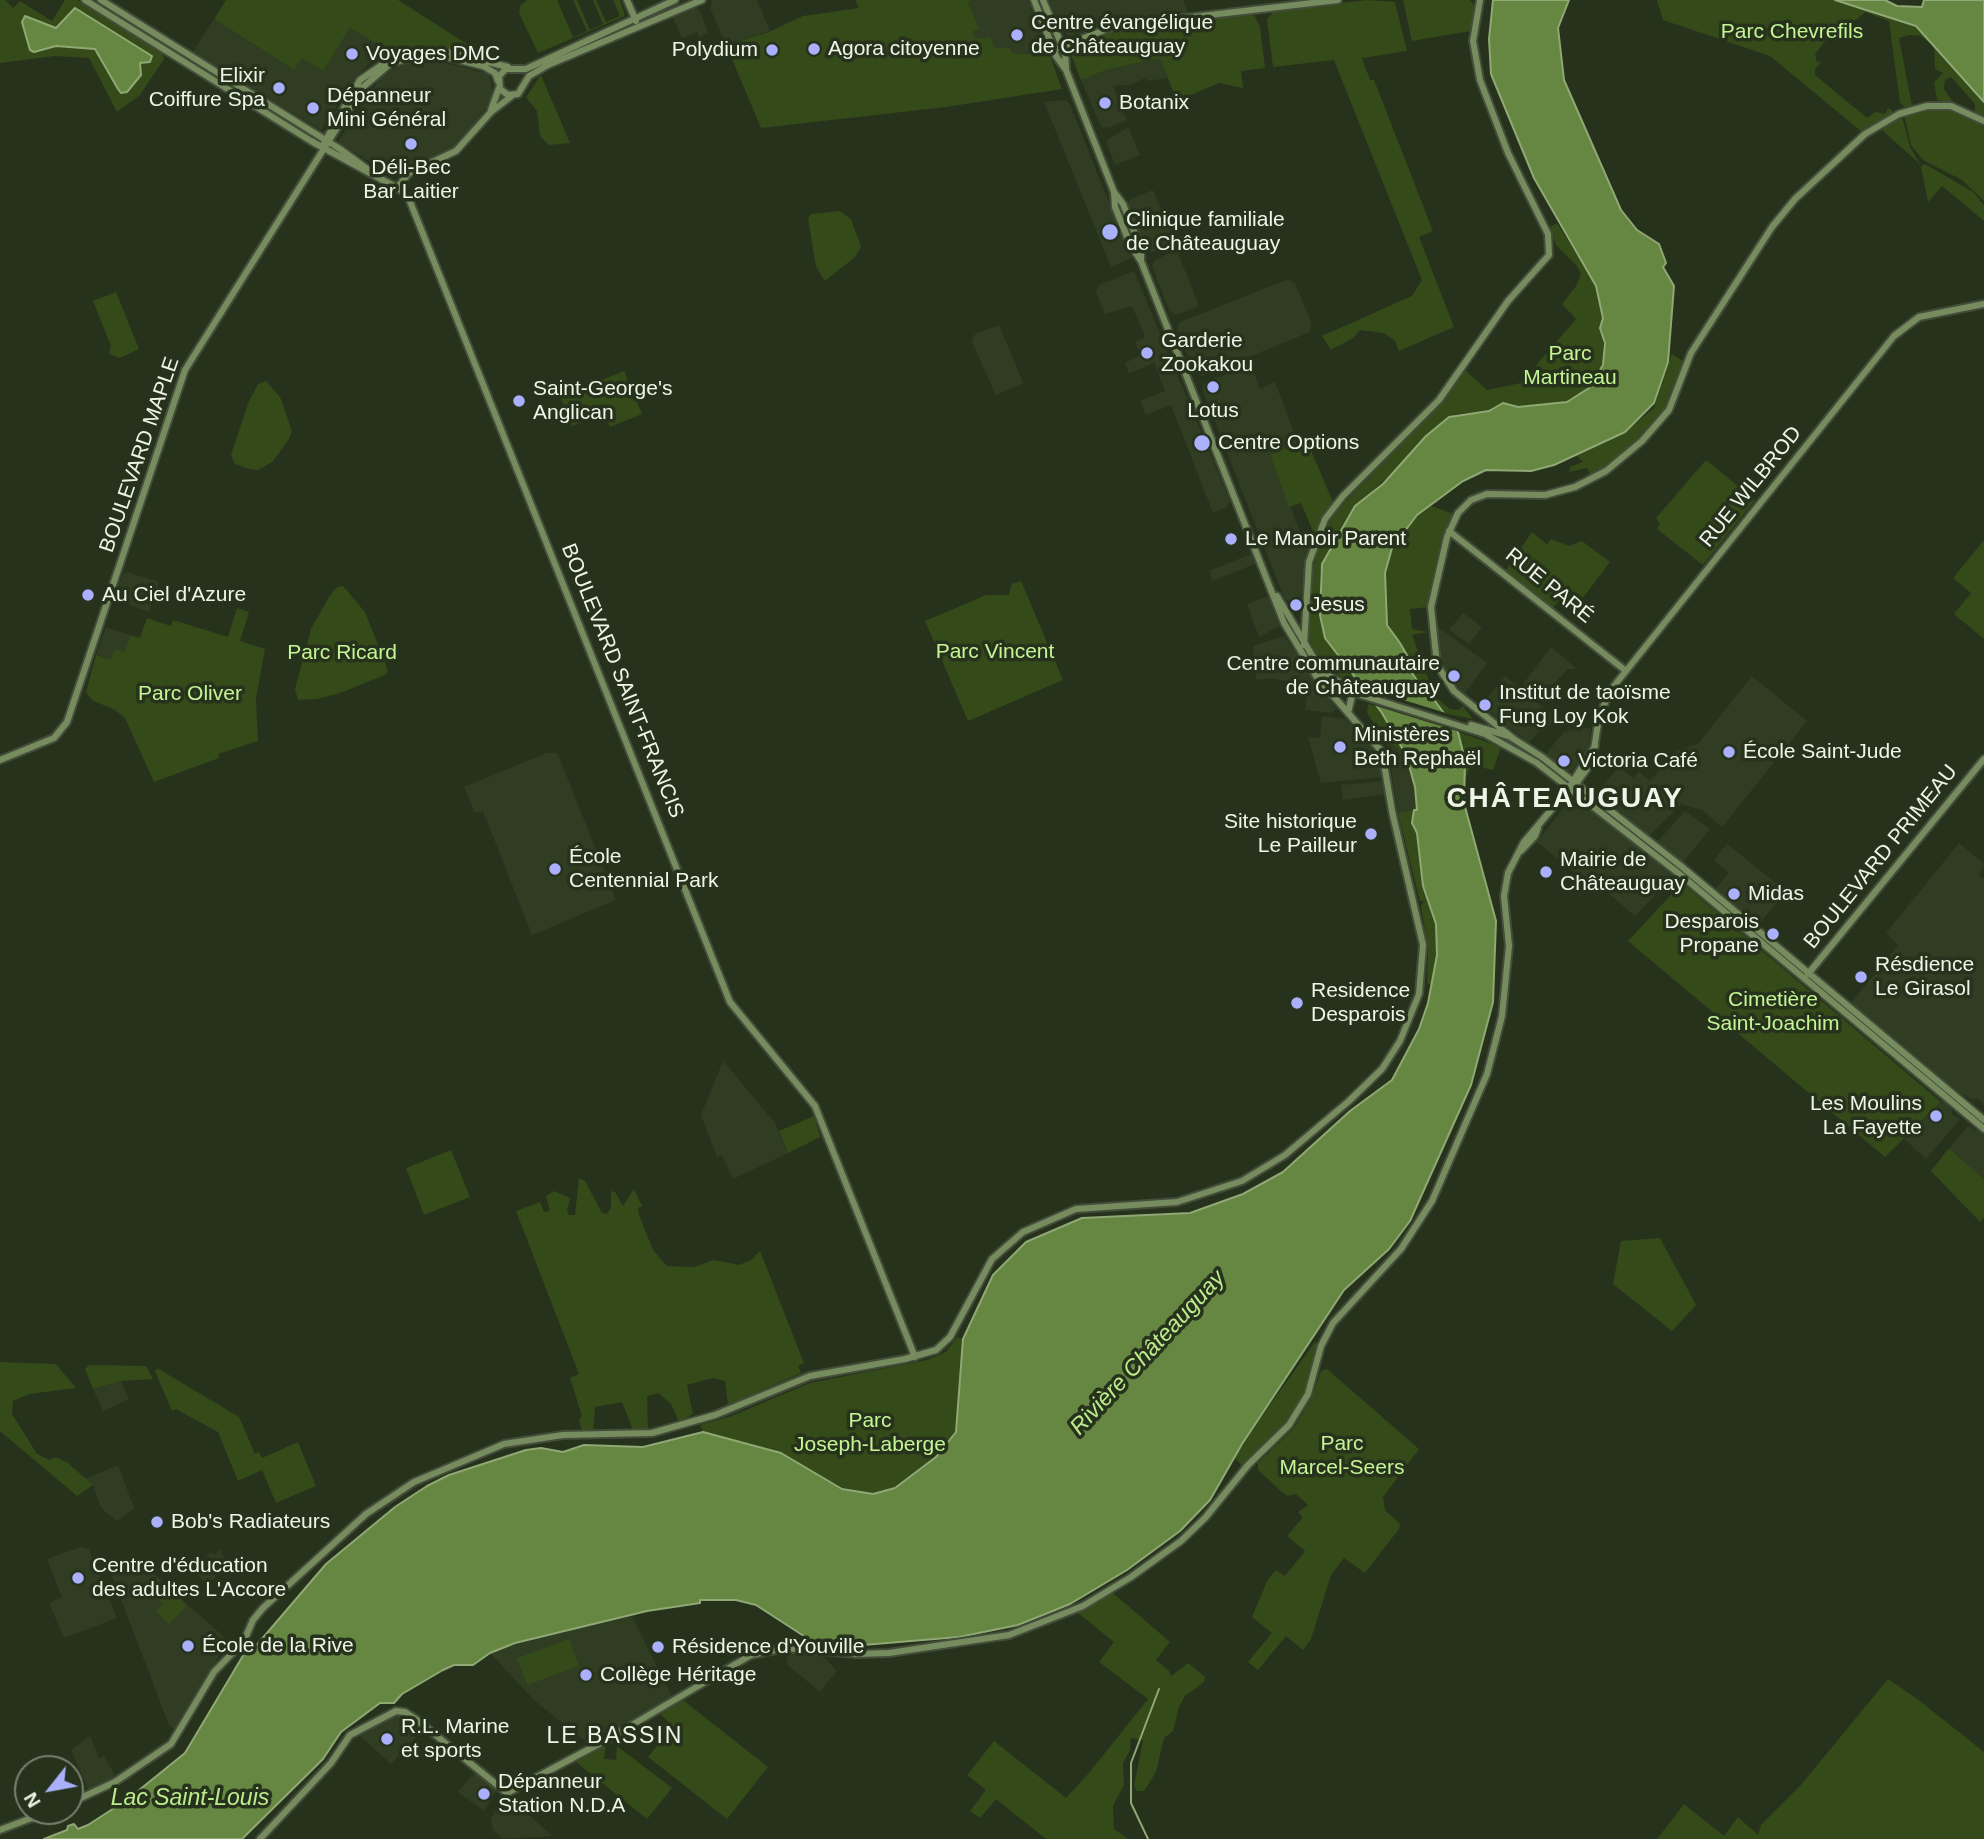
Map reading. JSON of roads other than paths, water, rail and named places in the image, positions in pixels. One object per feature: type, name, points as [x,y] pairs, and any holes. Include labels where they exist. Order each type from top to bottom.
[{"type":"street","name":"BOULEVARD SAINT-FRANCIS","points":[[85,0],[322,148],[355,167],[371,172],[409,199],[730,1002],[815,1106],[915,1357]]},
{"type":"street","name":"BOULEVARD SAINT-FRANCIS","points":[[101,0],[363,163],[371,172]]},
{"type":"street","points":[[627,0],[638,26]]},
{"type":"street","points":[[491,112],[502,72],[514,68],[526,69],[675,0]]},
{"type":"street","points":[[397,188],[407,175],[458,150],[505,98],[522,91],[530,75],[702,0]]},
{"type":"street","points":[[84,1797],[118,1781],[171,1744],[213,1674],[244,1641],[257,1614],[358,1521],[424,1477],[504,1444],[563,1435],[652,1433],[715,1415],[810,1376],[915,1357],[936,1350],[945,1343],[995,1255],[1034,1225],[1076,1209],[1177,1202],[1230,1186],[1273,1163],[1325,1122],[1377,1074],[1393,1053],[1413,1013],[1423,967],[1420,930],[1395,824],[1382,752],[1328,692],[1307,661],[1274,592],[1141,261],[1134,234],[1114,192],[1066,70],[1053,50],[1034,0]]},
{"type":"street","points":[[1043,0],[1062,46],[1066,70]]},
{"type":"street","points":[[1053,50],[1111,27],[1338,0]]},
{"type":"street","points":[[1304,645],[1311,554],[1329,513],[1439,400],[1504,307],[1549,255],[1548,234],[1508,153],[1480,80],[1474,44],[1480,0]]},
{"type":"street","name":"BOULEVARD MAPLE","points":[[0,760],[54,738],[67,722],[184,370],[322,148],[360,80],[396,55],[443,51],[514,68]]},
{"type":"street","name":"BOULEVARD MAPLE","points":[[326,141],[366,83],[396,61],[420,56],[452,58],[488,68],[499,83]]},
{"type":"street","points":[[514,68],[525,76],[526,83]]},
{"type":"street","points":[[499,83],[504,93],[513,95]]},
{"type":"street","points":[[1984,121],[1951,106],[1927,106],[1899,114],[1865,134],[1794,199],[1773,225],[1691,353],[1669,410],[1642,441],[1606,471],[1569,490],[1545,495],[1487,494],[1475,498],[1458,513],[1449,531],[1431,605],[1437,665],[1444,680],[1984,1120]]},
{"type":"street","name":"RUE WILBROD","points":[[260,1839],[331,1763],[350,1735],[396,1711],[405,1712],[417,1720],[507,1793],[601,1743],[751,1655],[793,1648],[847,1654],[889,1653],[1009,1635],[1077,1609],[1175,1546],[1205,1518],[1238,1475],[1289,1425],[1308,1394],[1328,1330],[1353,1298],[1406,1242],[1432,1201],[1481,1088],[1496,1041],[1503,1009],[1509,946],[1505,885],[1518,853],[1535,836],[1538,828],[1573,784],[1595,746],[1603,705],[1626,671],[1898,331],[1923,316],[1984,303]]},
{"type":"street","name":"RUE PARÉ","points":[[1449,531],[1626,671]]},
{"type":"street","points":[[1291,627],[1305,616]]},
{"type":"street","points":[[1291,627],[1326,673],[1353,691]]},
{"type":"street","points":[[1307,661],[1330,683],[1452,722],[1514,738]]},
{"type":"street","points":[[1348,713],[1353,691]]},
{"type":"street","points":[[1452,722],[1504,742],[1573,784]]},
{"type":"street","name":"BOULEVARD PRIMEAU","points":[[1807,975],[1984,759]]},
{"type":"street","points":[[1807,975],[1984,1129]]},
{"type":"water","points":[[1493,0],[1569,0],[1558,28],[1564,80],[1621,210],[1637,230],[1659,244],[1666,263],[1663,267],[1674,286],[1668,362],[1654,403],[1625,432],[1554,465],[1531,471],[1486,470],[1463,481],[1417,515],[1392,548],[1385,573],[1387,625],[1412,664],[1410,670],[1458,732],[1465,760],[1464,803],[1496,921],[1493,1002],[1471,1085],[1410,1221],[1389,1249],[1344,1290],[1242,1444],[1210,1500],[1180,1531],[1127,1570],[1070,1604],[1018,1625],[959,1637],[851,1646],[810,1640],[756,1605],[736,1600],[700,1600],[700,1603],[647,1611],[515,1643],[490,1653],[473,1665],[454,1665],[443,1670],[402,1694],[394,1703],[380,1703],[341,1732],[323,1759],[242,1839],[44,1839],[67,1830],[71,1825],[78,1829],[88,1825],[128,1799],[185,1753],[244,1654],[255,1647],[326,1564],[395,1507],[427,1486],[449,1475],[526,1450],[541,1448],[563,1452],[584,1445],[643,1447],[703,1432],[781,1453],[842,1489],[873,1494],[895,1488],[936,1457],[956,1432],[963,1339],[993,1275],[1026,1242],[1082,1218],[1190,1213],[1243,1194],[1283,1172],[1350,1111],[1392,1080],[1419,1029],[1428,1003],[1437,955],[1436,924],[1423,886],[1417,833],[1412,823],[1414,810],[1417,810],[1415,787],[1406,755],[1382,713],[1325,638],[1320,615],[1322,564],[1355,506],[1383,484],[1426,436],[1449,417],[1489,411],[1503,403],[1518,407],[1567,402],[1589,388],[1603,365],[1605,343],[1600,328],[1603,318],[1596,286],[1534,178],[1491,74],[1489,39]]},
{"type":"water","points":[[1835,0],[1885,0],[1897,6],[1922,7],[1924,0],[1984,0],[1984,102],[1916,26]]},
{"type":"water","points":[[75,8],[152,56],[150,62],[140,63],[141,75],[127,92],[121,93],[118,89],[95,49],[56,46],[34,52],[30,50],[22,22],[25,16],[56,28]]},
{"type":"waterway","points":[[1148,1839],[1131,1803],[1131,1763],[1159,1689]]},
{"type":"place","name":"Centre évangélique de Châteauguay","points":[[1017,35]]},
{"type":"place","name":"Agora citoyenne","points":[[814,49]]},
{"type":"place","name":"Polydium","points":[[772,50]]},
{"type":"place","name":"Voyages DMC","points":[[352,54]]},
{"type":"place","name":"Elixir Coiffure Spa","points":[[279,88]]},
{"type":"place","name":"Botanix","points":[[1105,103]]},
{"type":"place","name":"Dépanneur Mini Général","points":[[313,108]]},
{"type":"place","name":"Déli-Bec Bar Laitier","points":[[411,144]]},
{"type":"place","name":"Clinique familiale de Châteauguay","points":[[1110,232]]},
{"type":"place","name":"Garderie Zookakou","points":[[1147,353]]},
{"type":"place","name":"Lotus","points":[[1213,387]]},
{"type":"place","name":"Saint-George's Anglican","points":[[519,401]]},
{"type":"place","name":"Centre Options","points":[[1202,443]]},
{"type":"place","name":"Le Manoir Parent","points":[[1231,539]]},
{"type":"place","name":"Au Ciel d'Azure","points":[[88,595]]},
{"type":"place","name":"Jesus","points":[[1296,605]]},
{"type":"place","name":"Centre communautaire de Châteauguay","points":[[1454,676]]},
{"type":"place","name":"Institut de taoïsme Fung Loy Kok","points":[[1485,705]]},
{"type":"place","name":"Ministères Beth Rephaël","points":[[1340,747]]},
{"type":"place","name":"École Saint-Jude","points":[[1729,752]]},
{"type":"place","name":"Victoria Café","points":[[1564,761]]},
{"type":"place","name":"Site historique Le Pailleur","points":[[1371,834]]},
{"type":"place","name":"École Centennial Park","points":[[555,869]]},
{"type":"place","name":"Mairie de Châteauguay","points":[[1546,872]]},
{"type":"place","name":"Midas","points":[[1734,894]]},
{"type":"place","name":"Desparois Propane","points":[[1773,934]]},
{"type":"place","name":"Résdience Le Girasol","points":[[1861,977]]},
{"type":"place","name":"Residence Desparois","points":[[1297,1003]]},
{"type":"place","name":"Les Moulins La Fayette","points":[[1936,1116]]},
{"type":"place","name":"Bob's Radiateurs","points":[[157,1522]]},
{"type":"place","name":"Centre d'éducation des adultes L'Accore","points":[[78,1578]]},
{"type":"place","name":"École de la Rive","points":[[188,1646]]},
{"type":"place","name":"Résidence d'Youville","points":[[658,1647]]},
{"type":"place","name":"Collège Héritage","points":[[586,1675]]},
{"type":"place","name":"R.L. Marine et sports","points":[[387,1739]]},
{"type":"place","name":"Dépanneur Station N.D.A","points":[[484,1794]]},
{"type":"district","name":"CHÂTEAUGUAY","points":[[1565,799]]},
{"type":"district","name":"LE BASSIN","points":[[615,1737]]},
{"type":"park label","name":"Parc Chevrefils","points":[[1792,32]]},
{"type":"park label","name":"Parc Martineau","points":[[1570,366]]},
{"type":"park label","name":"Parc Vincent","points":[[995,652]]},
{"type":"park label","name":"Parc Ricard","points":[[342,653]]},
{"type":"park label","name":"Parc Oliver","points":[[190,694]]},
{"type":"park label","name":"Cimetière Saint-Joachim","points":[[1773,1012]]},
{"type":"park label","name":"Parc Joseph-Laberge","points":[[870,1433]]},
{"type":"park label","name":"Parc Marcel-Seers","points":[[1342,1456]]},
{"type":"water label","name":"Rivière Châteauguay","points":[[1148,1353]]},
{"type":"water label","name":"Lac Saint-Louis","points":[[190,1799]]}]
